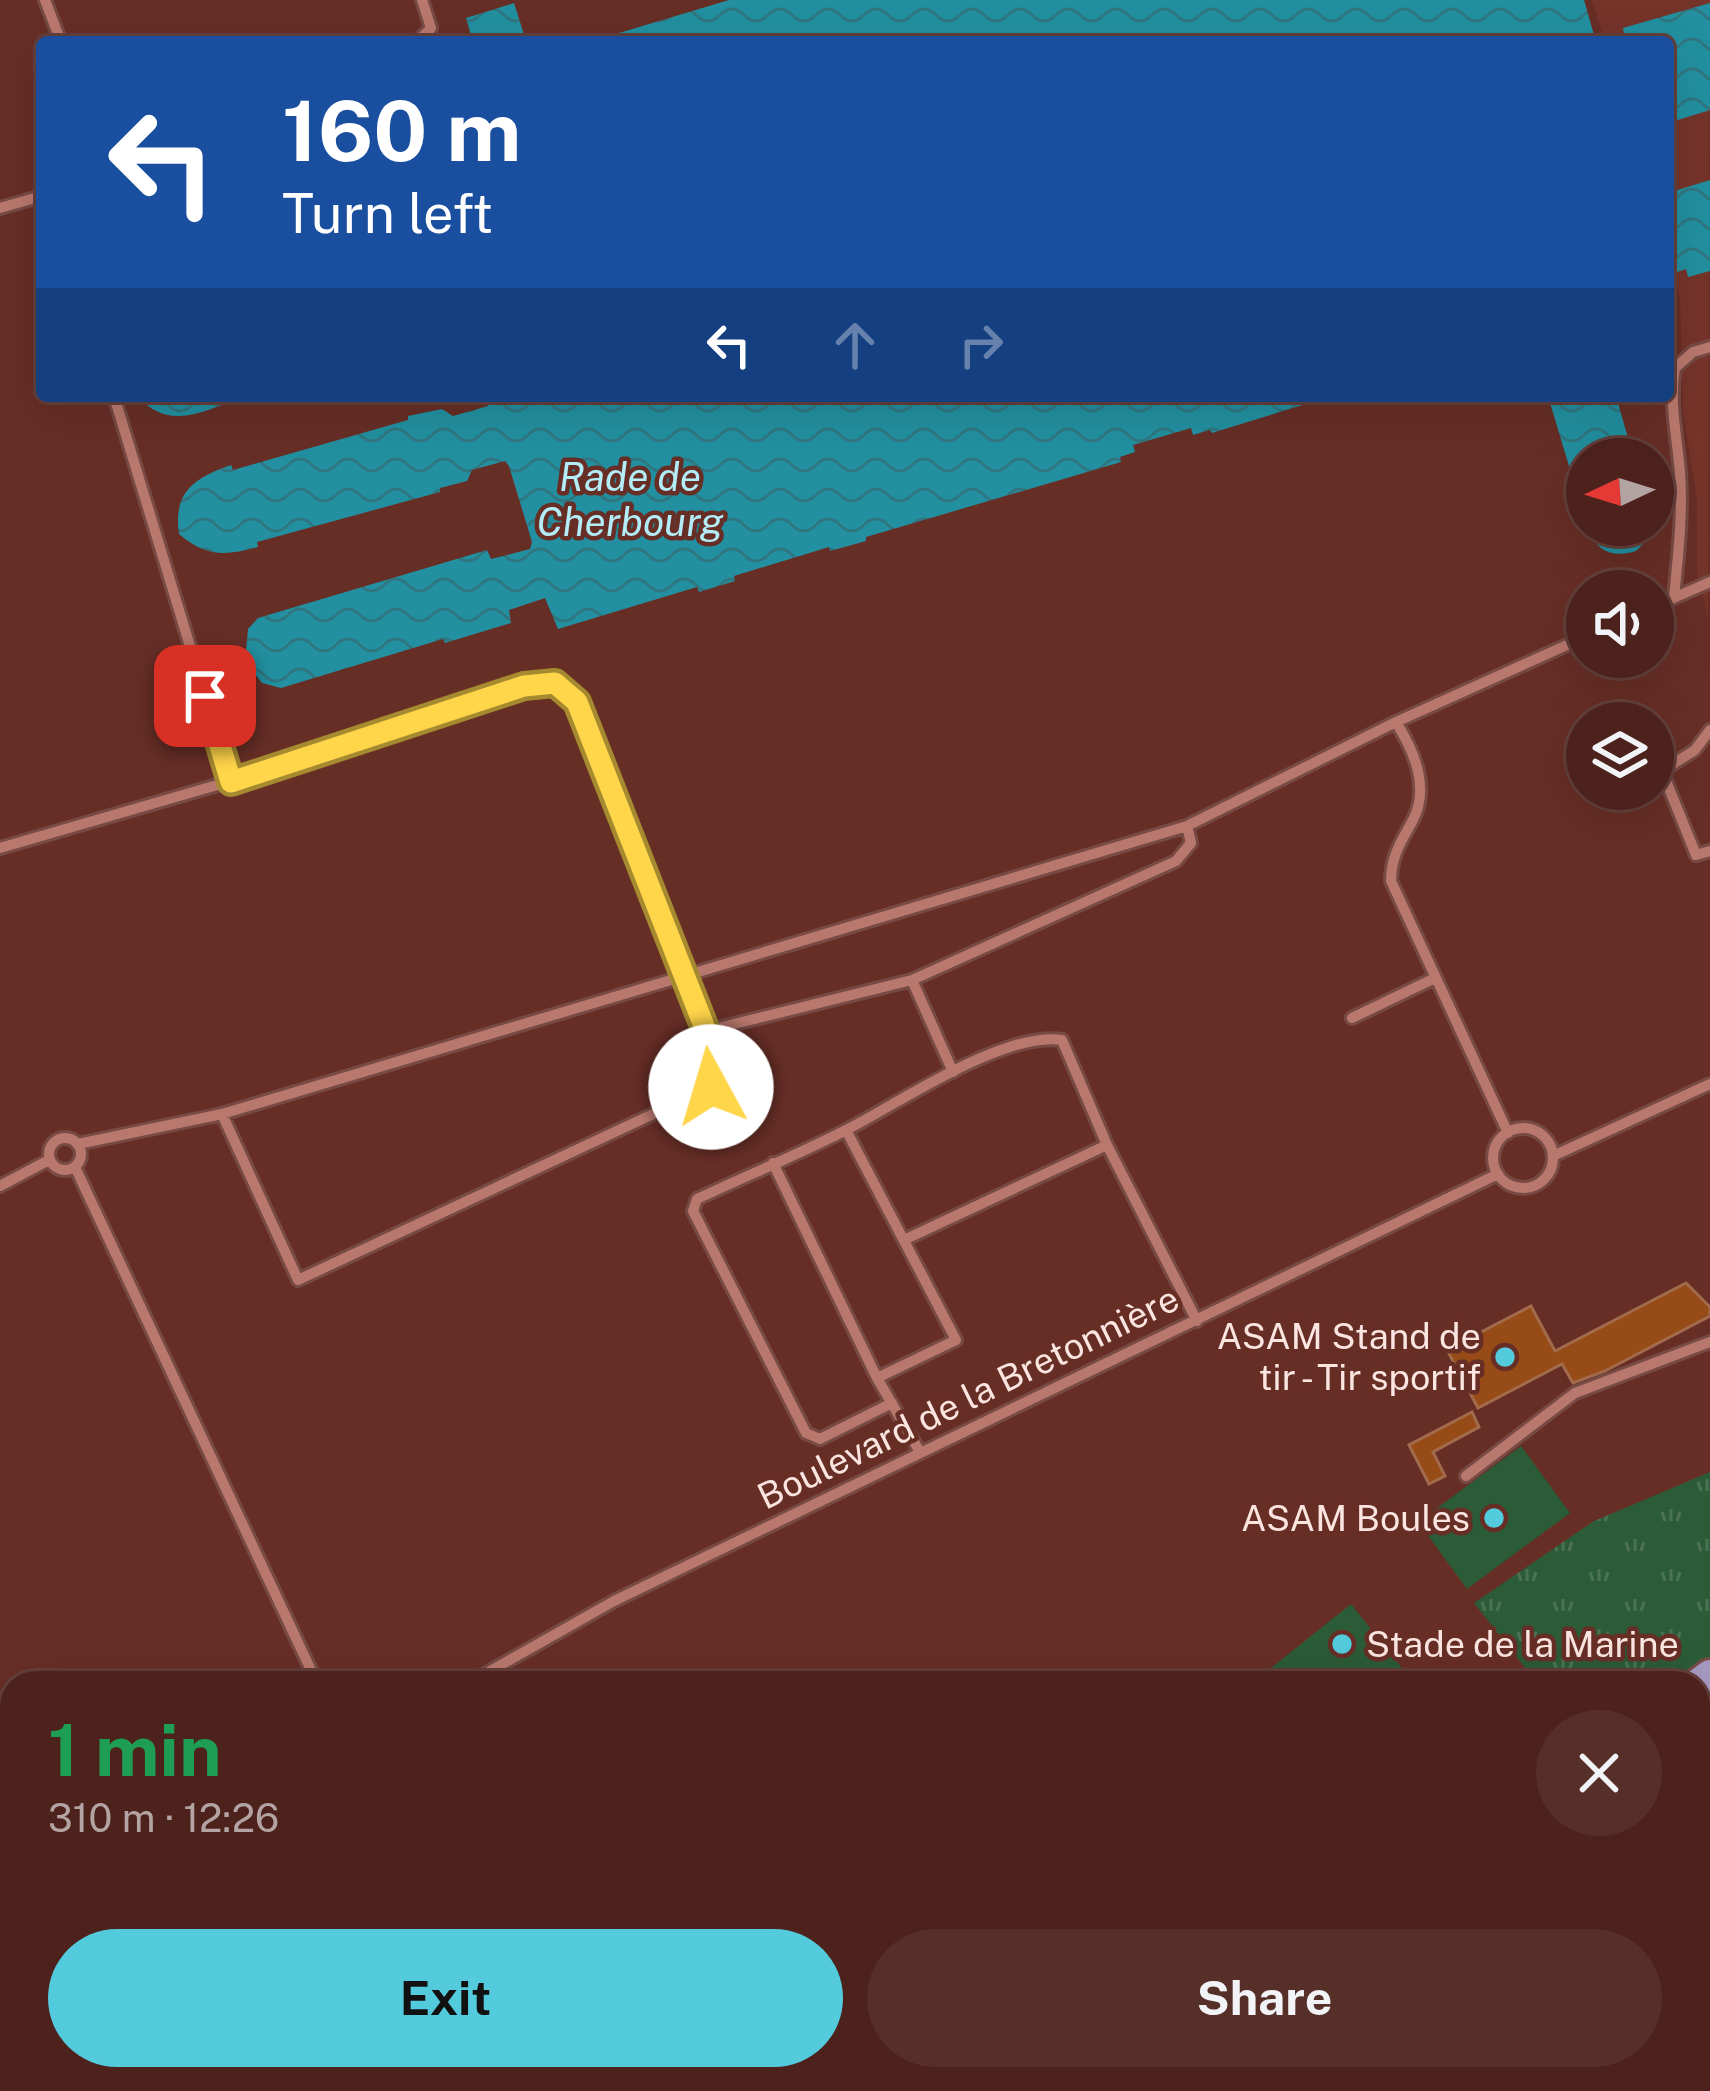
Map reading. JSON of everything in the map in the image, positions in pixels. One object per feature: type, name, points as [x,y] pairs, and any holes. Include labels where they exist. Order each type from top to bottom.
[{"type":"lane","points":[[45,0],[59,36]]},
{"type":"lane","points":[[422,0],[431,28],[423,36]]},
{"type":"lane","points":[[0,208],[36,198]]},
{"type":"lane","points":[[1674,374],[1693,352],[1710,347]]},
{"type":"lane","points":[[116,402],[231,782]]},
{"type":"lane","points":[[1671,402],[1681,494],[1674,598],[1710,582]]},
{"type":"lane","points":[[78,1144],[222,1114],[1187,826],[1396,722],[1566,645]]},
{"type":"lane","points":[[0,848],[231,782],[524,686],[555,683],[577,702],[706,1031],[714,1056],[711,1087],[298,1280],[222,1114]]},
{"type":"lane","points":[[1396,722],[1417,765],[1421,794],[1416,815],[1391,861],[1390,881],[1508,1132]]},
{"type":"lane","points":[[1710,730],[1695,750],[1662,770],[1696,855],[1710,851]]},
{"type":"lane","points":[[706,1031],[912,980],[1176,861],[1191,843],[1187,826]]},
{"type":"lane","points":[[1352,1018],[1435,977]]},
{"type":"lane","points":[[912,980],[953,1072]]},
{"type":"lane","points":[[892,1403],[820,1439],[806,1433],[693,1211],[697,1199],[846,1130],[953,1072],[1039,1036],[1061,1040],[1107,1145],[1197,1321]]},
{"type":"lane","points":[[1553,1156],[1710,1084]]},
{"type":"lane","points":[[1517,1129],[1545,1138],[1553,1156],[1548,1175],[1532,1187],[1513,1186],[1498,1174],[1496,1147],[1517,1129]]},
{"type":"lane","points":[[846,1130],[956,1340],[877,1378]]},
{"type":"lane","points":[[58,1138],[78,1144],[81,1159],[75,1167],[60,1170],[49,1160],[51,1145],[58,1138]]},
{"type":"lane","points":[[906,1239],[1107,1145]]},
{"type":"lane","points":[[0,1186],[49,1160]]},
{"type":"lane","points":[[773,1163],[877,1378],[920,1452]]},
{"type":"lane","points":[[75,1167],[311,1671]]},
{"type":"lane","name":"Boulevard de la Bretonnière","points":[[490,1671],[614,1601],[1498,1174]]},
{"type":"lane","points":[[1466,1476],[1575,1393],[1710,1342]]},
{"type":"shaded area","points":[[1592,0],[1710,0],[1708,619],[1697,570],[1697,501],[1683,411],[1680,297],[1674,277],[1674,36],[1603,36]]},
{"type":"green space","name":"ASAM Boules","points":[[1521,1446],[1570,1513],[1467,1589],[1418,1522]]},
{"type":"green space","points":[[1710,1472],[1710,1671],[1528,1671],[1474,1603],[1594,1521]]},
{"type":"green space","name":"Stade de la Marine","points":[[1351,1604],[1404,1671],[1267,1671]]},
{"type":"water","points":[[729,0],[1584,0],[1594,36],[609,36]]},
{"type":"water","points":[[514,3],[524,36],[471,36],[466,18]]},
{"type":"water","points":[[1710,3],[1710,110],[1674,121],[1674,36],[1618,36],[1624,34],[1623,28]]},
{"type":"water","points":[[1710,180],[1710,271],[1688,277],[1686,269],[1674,273],[1674,191]]},
{"type":"water","points":[[144,402],[230,402],[191,415],[164,414]]},
{"type":"water","name":"Rade de Cherbourg","points":[[488,402],[1313,402],[1212,433],[1193,435],[1191,428],[1133,445],[1135,452],[1120,457],[1121,462],[866,537],[866,541],[830,551],[829,547],[734,576],[735,581],[699,592],[697,587],[558,629],[545,598],[509,610],[511,623],[445,643],[443,639],[281,688],[262,683],[245,661],[248,629],[258,618],[487,550],[491,559],[530,549],[532,542],[509,466],[505,461],[472,470],[467,481],[440,488],[440,492],[226,553],[207,551],[179,534],[179,507],[189,489],[206,475],[231,465],[233,470],[408,420],[408,416],[442,409],[453,416],[488,406]]},
{"type":"water","points":[[1550,402],[1618,402],[1628,438],[1566,438],[1566,456]]},
{"type":"water","points":[[1600,546],[1641,546],[1620,554]]},
{"type":"building","points":[[1686,1283],[1710,1307],[1710,1316],[1573,1383],[1562,1364],[1478,1408],[1447,1350],[1531,1306],[1555,1351]]},
{"type":"building","points":[[1472,1412],[1479,1427],[1433,1452],[1445,1476],[1429,1484],[1409,1445]]},
{"type":"place","name":"ASAM Stand de tir - Tir sportif","points":[[1505,1357]]},
{"type":"place","name":"ASAM Boules","points":[[1494,1518]]},
{"type":"place","name":"Stade de la Marine","points":[[1342,1644]]},
{"type":"route","points":[[205,696],[231,782],[524,686],[555,683],[577,702],[706,1031],[714,1056],[711,1087]]}]
